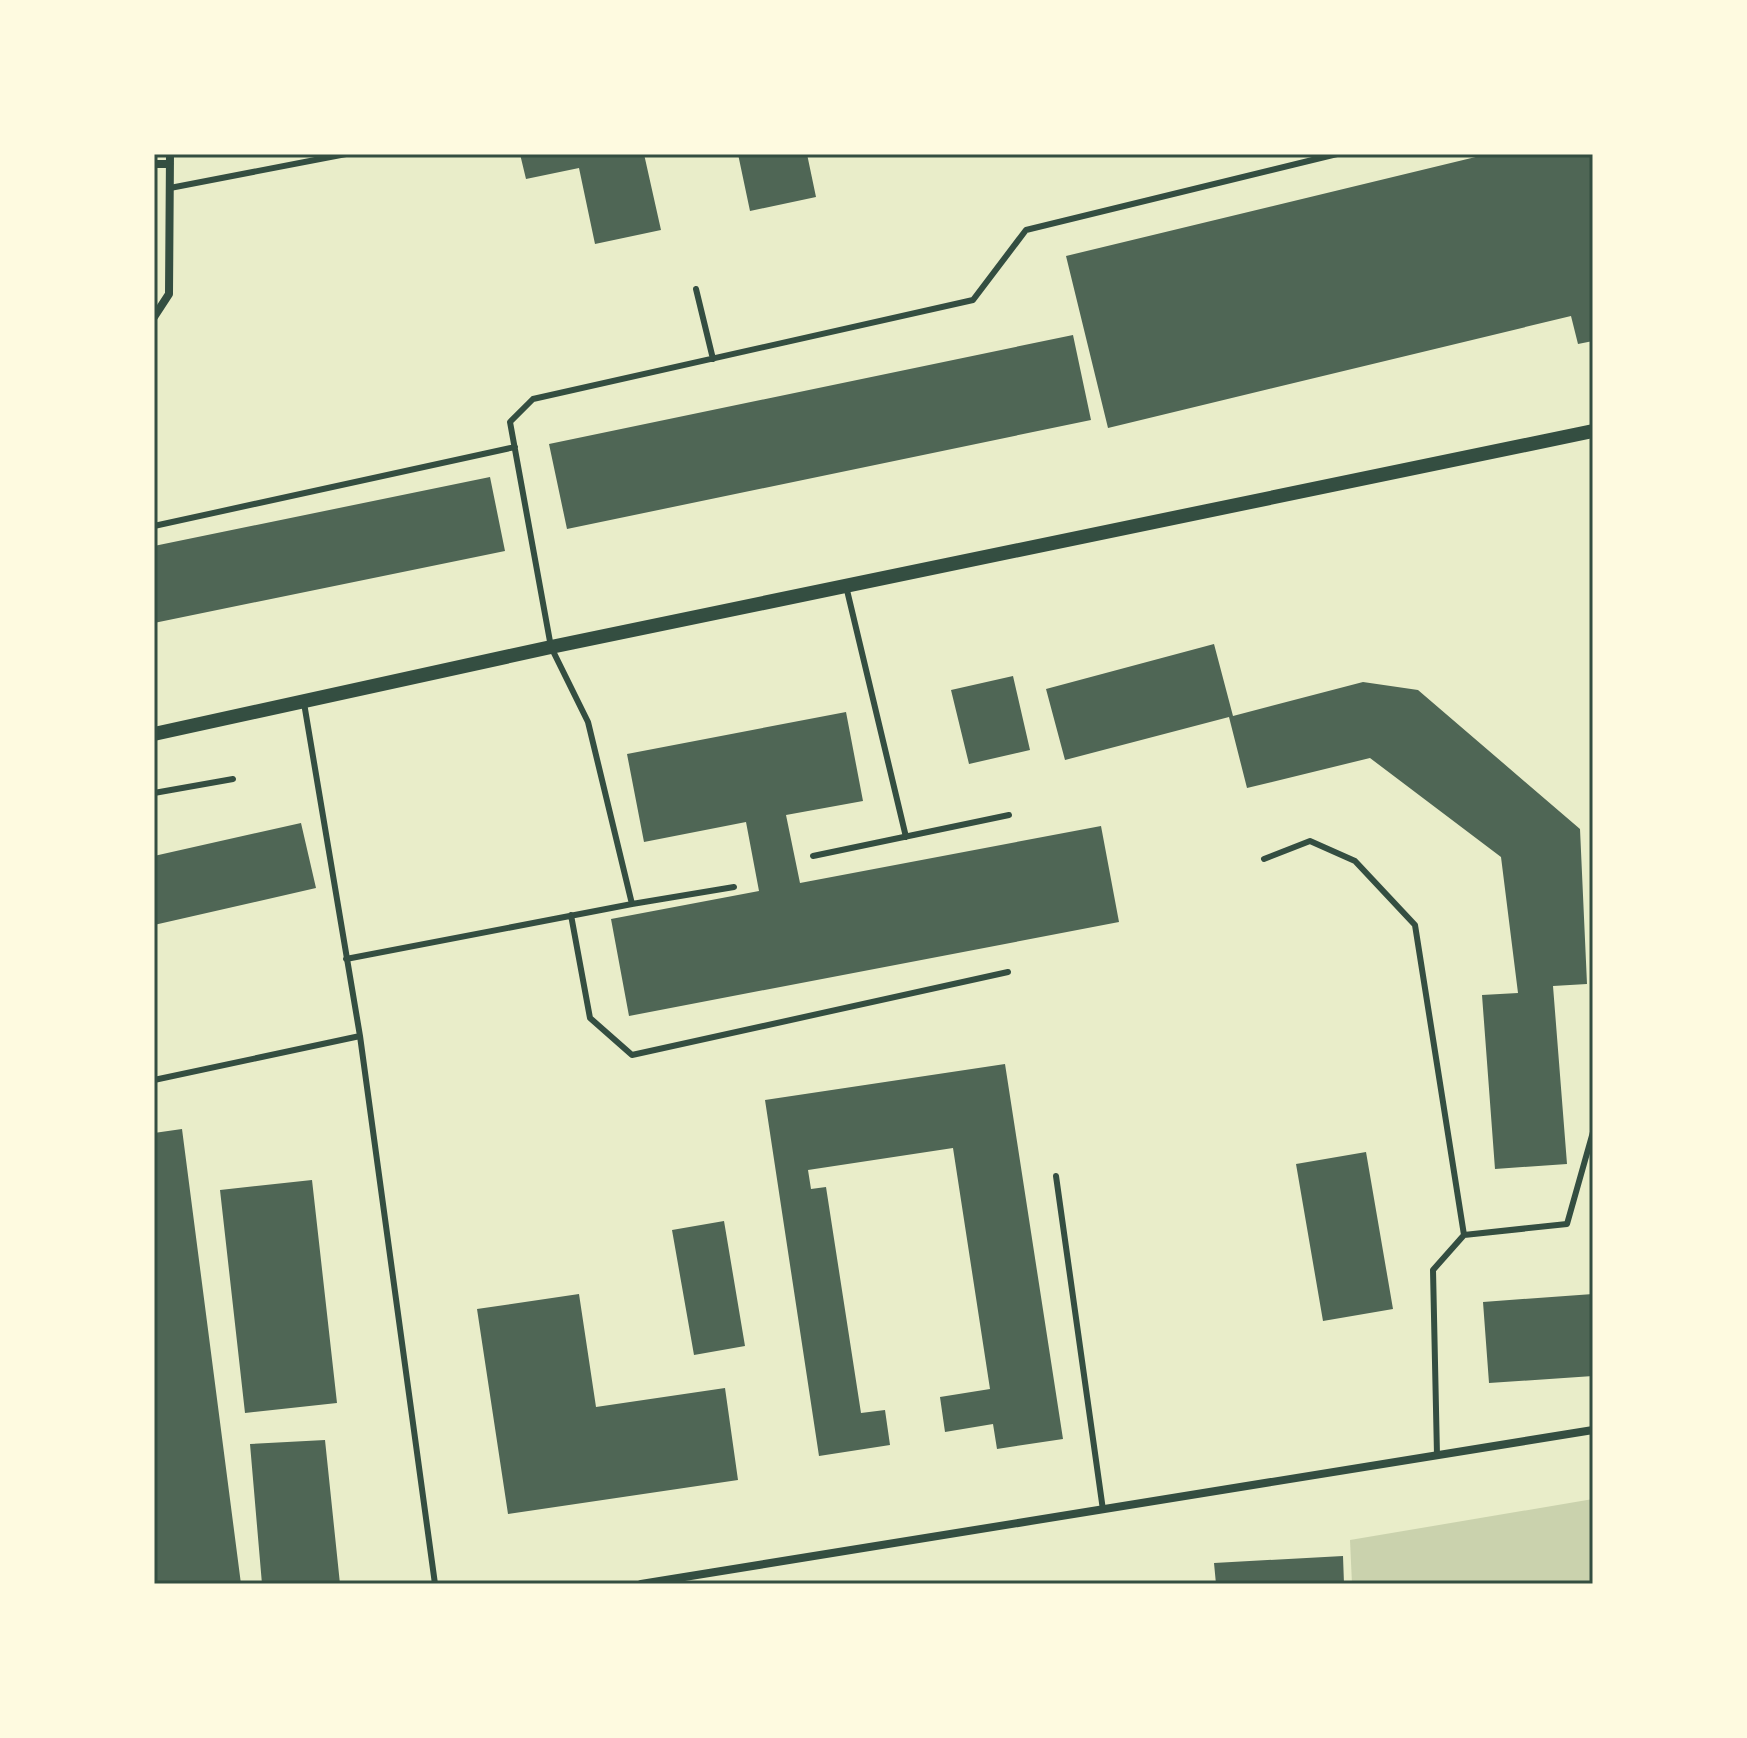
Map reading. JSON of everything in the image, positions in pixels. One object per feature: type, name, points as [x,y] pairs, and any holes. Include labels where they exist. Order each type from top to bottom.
[{"type":"street","points":[[154,164],[170,159],[169,294],[154,317]]},
{"type":"street","points":[[154,734],[551,647],[1593,431]]},
{"type":"street","points":[[641,1584],[1593,1430]]},
{"type":"lane","points":[[170,188],[346,154]]},
{"type":"lane","points":[[632,904],[588,722],[551,647],[510,422],[533,399],[973,300],[1026,230],[1337,154]]},
{"type":"lane","points":[[696,289],[713,359]]},
{"type":"lane","points":[[154,526],[515,447]]},
{"type":"lane","points":[[846,586],[906,837]]},
{"type":"lane","points":[[304,700],[360,1036],[435,1584]]},
{"type":"lane","points":[[154,793],[233,779]]},
{"type":"lane","points":[[813,856],[1009,815]]},
{"type":"lane","points":[[1264,859],[1310,841],[1355,861],[1415,925],[1464,1235]]},
{"type":"lane","points":[[346,959],[734,887]]},
{"type":"lane","points":[[571,915],[590,1018],[632,1055],[1008,972]]},
{"type":"lane","points":[[154,1080],[360,1036]]},
{"type":"lane","points":[[1437,1455],[1433,1270],[1464,1235],[1567,1224],[1593,1132]]},
{"type":"lane","points":[[1056,1176],[1103,1510]]},
{"type":"green space","points":[[1593,1499],[1593,1584],[1352,1584],[1350,1540]]},
{"type":"building","points":[[520,154],[644,154],[661,230],[595,244],[579,168],[526,179]]},
{"type":"building","points":[[738,154],[807,154],[816,197],[750,211]]},
{"type":"building","points":[[1488,154],[1593,154],[1593,341],[1578,344],[1571,316],[1108,428],[1066,256]]},
{"type":"building","points":[[1073,335],[1091,420],[567,529],[549,444]]},
{"type":"building","points":[[490,477],[505,551],[154,623],[154,546]]},
{"type":"building","points":[[1214,644],[1233,716],[1363,682],[1418,690],[1580,829],[1587,984],[1553,986],[1567,1164],[1495,1169],[1482,995],[1518,993],[1501,857],[1370,758],[1247,788],[1229,717],[1065,760],[1046,689]]},
{"type":"building","points":[[1013,676],[1030,750],[969,764],[951,690]]},
{"type":"building","points":[[846,712],[863,801],[786,815],[800,883],[1101,826],[1119,922],[629,1016],[611,919],[759,891],[746,822],[644,842],[627,754]]},
{"type":"building","points":[[301,823],[316,888],[154,925],[154,856]]},
{"type":"building","points":[[1005,1064],[1063,1439],[997,1449],[993,1424],[945,1432],[940,1397],[990,1389],[953,1148],[808,1170],[811,1189],[826,1187],[861,1413],[885,1410],[890,1445],[819,1456],[765,1100]]},
{"type":"building","points":[[182,1129],[241,1584],[154,1584],[154,1133]]},
{"type":"building","points":[[1366,1152],[1393,1309],[1323,1321],[1296,1164]]},
{"type":"building","points":[[312,1180],[337,1403],[245,1413],[220,1190]]},
{"type":"building","points":[[724,1221],[745,1346],[694,1355],[672,1230]]},
{"type":"building","points":[[579,1294],[596,1407],[725,1388],[738,1480],[508,1514],[477,1309]]},
{"type":"building","points":[[1593,1294],[1593,1376],[1489,1383],[1483,1302]]},
{"type":"building","points":[[325,1440],[340,1584],[262,1584],[250,1444]]},
{"type":"building","points":[[1343,1556],[1344,1584],[1216,1584],[1214,1563]]}]
